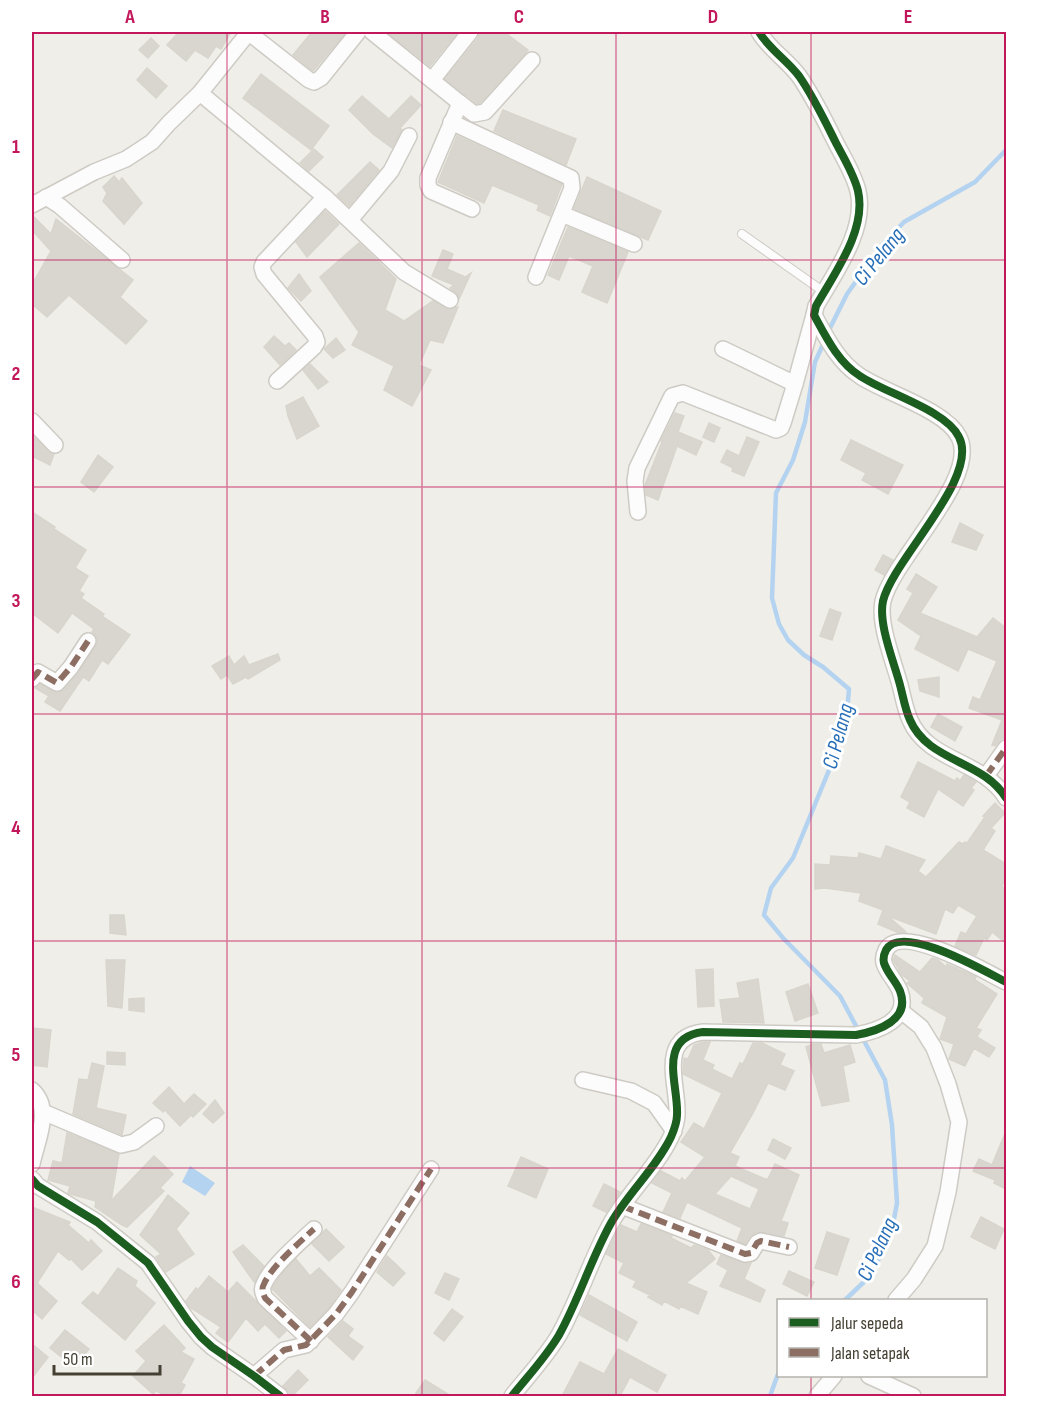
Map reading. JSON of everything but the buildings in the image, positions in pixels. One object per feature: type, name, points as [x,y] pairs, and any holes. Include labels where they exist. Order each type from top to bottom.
[{"type":"street","points":[[32,205],[94,172],[126,159],[152,142],[200,93],[248,32],[314,82],[321,78],[358,32]]},
{"type":"street","points":[[372,32],[474,114],[485,112],[532,60]]},
{"type":"street","points":[[432,80],[470,32]]},
{"type":"street","points":[[759,32],[799,76],[834,139],[858,190],[860,202],[858,216],[846,256],[816,306],[818,321],[845,364],[860,377],[920,406],[952,426],[963,449],[962,463],[947,494],[887,590],[882,608],[910,719],[919,736],[930,747],[986,776],[995,783],[1006,798]]},
{"type":"street","points":[[200,93],[325,197],[404,272],[450,300]]},
{"type":"street","points":[[460,103],[428,178],[428,185],[431,191],[472,209]]},
{"type":"street","points":[[452,122],[571,178],[572,188],[536,277]]},
{"type":"street","points":[[350,220],[392,171],[409,136]]},
{"type":"street","points":[[46,196],[122,260]]},
{"type":"street","points":[[278,381],[317,342],[315,336],[264,274],[262,267],[264,262],[325,197]]},
{"type":"street","points":[[562,214],[634,244]]},
{"type":"street","points":[[638,512],[635,481],[638,468],[672,396],[683,393],[776,430],[781,428],[818,321]]},
{"type":"street","points":[[723,349],[795,384]]},
{"type":"street","points":[[32,422],[55,445]]},
{"type":"street","points":[[32,679],[38,672],[57,683],[88,641]]},
{"type":"street","points":[[986,776],[1006,748]]},
{"type":"street","points":[[512,1396],[550,1350],[561,1332],[603,1239],[622,1206],[674,1131],[678,1116],[672,1068],[673,1059],[683,1039],[693,1033],[863,1034],[885,1027],[900,1011],[903,1003],[900,992],[883,962],[884,953],[893,942],[912,941],[928,946],[1006,982]]},
{"type":"street","points":[[897,1299],[914,1279],[935,1246],[954,1158],[959,1122],[934,1048],[921,1027],[900,1011]]},
{"type":"street","points":[[583,1080],[631,1090],[654,1103],[674,1131]]},
{"type":"street","points":[[32,1090],[41,1100],[43,1112],[32,1164]]},
{"type":"street","points":[[43,1112],[121,1145],[134,1142],[156,1126]]},
{"type":"street","points":[[254,1376],[284,1350],[306,1345],[352,1292],[431,1169]]},
{"type":"street","points":[[32,1179],[38,1186],[98,1222],[148,1263],[201,1337],[280,1396]]},
{"type":"street","points":[[622,1206],[745,1254],[751,1253],[755,1245],[761,1241],[789,1247]]},
{"type":"street","points":[[310,1341],[265,1298],[262,1291],[270,1274],[314,1229]]},
{"type":"street","points":[[817,1396],[833,1377]]},
{"type":"street","points":[[871,1377],[913,1396]]},
{"type":"lane","points":[[742,234],[824,292]]},
{"type":"water","points":[[190,1166],[215,1183],[205,1196],[182,1182]]},
{"type":"waterway","name":"Ci Pelang","points":[[828,332],[847,294],[882,245],[904,222],[975,182],[1006,150]]},
{"type":"waterway","name":"Ci Pelang","points":[[825,340],[815,362],[805,422],[793,460],[776,493],[772,598],[779,624],[788,640],[849,689],[847,713],[834,758],[793,858],[771,888],[764,915],[783,938],[840,996],[885,1080],[892,1125],[897,1203],[894,1219],[880,1257],[867,1279],[846,1299]]},
{"type":"waterway","name":"Ci Pelang","points":[[770,1396],[777,1377]]},
{"type":"marked path","points":[[32,679],[38,672],[57,683],[88,641]]},
{"type":"marked path","points":[[986,776],[1006,748]]},
{"type":"marked path","points":[[254,1376],[284,1350],[306,1345],[336,1314],[431,1169]]},
{"type":"marked path","points":[[622,1206],[745,1254],[751,1253],[761,1241],[789,1247]]},
{"type":"marked path","points":[[311,1341],[265,1298],[262,1289],[279,1263],[314,1229]]},
{"type":"cycle path","points":[[759,32],[804,84],[848,166],[858,191],[860,206],[853,236],[840,266],[816,306],[814,315],[833,348],[852,370],[942,418],[959,437],[962,454],[957,474],[947,496],[902,563],[883,601],[883,621],[887,643],[907,711],[918,734],[929,745],[984,776],[996,785],[1006,798]]},
{"type":"cycle path","points":[[512,1396],[543,1359],[559,1335],[611,1223],[658,1159],[671,1137],[677,1115],[673,1065],[679,1043],[688,1036],[703,1032],[856,1035],[874,1031],[897,1017],[901,1010],[900,991],[884,961],[886,950],[895,943],[908,942],[925,945],[963,960],[1006,982]]},
{"type":"cycle path","points":[[32,1179],[38,1186],[97,1222],[148,1263],[201,1337],[280,1396]]}]
